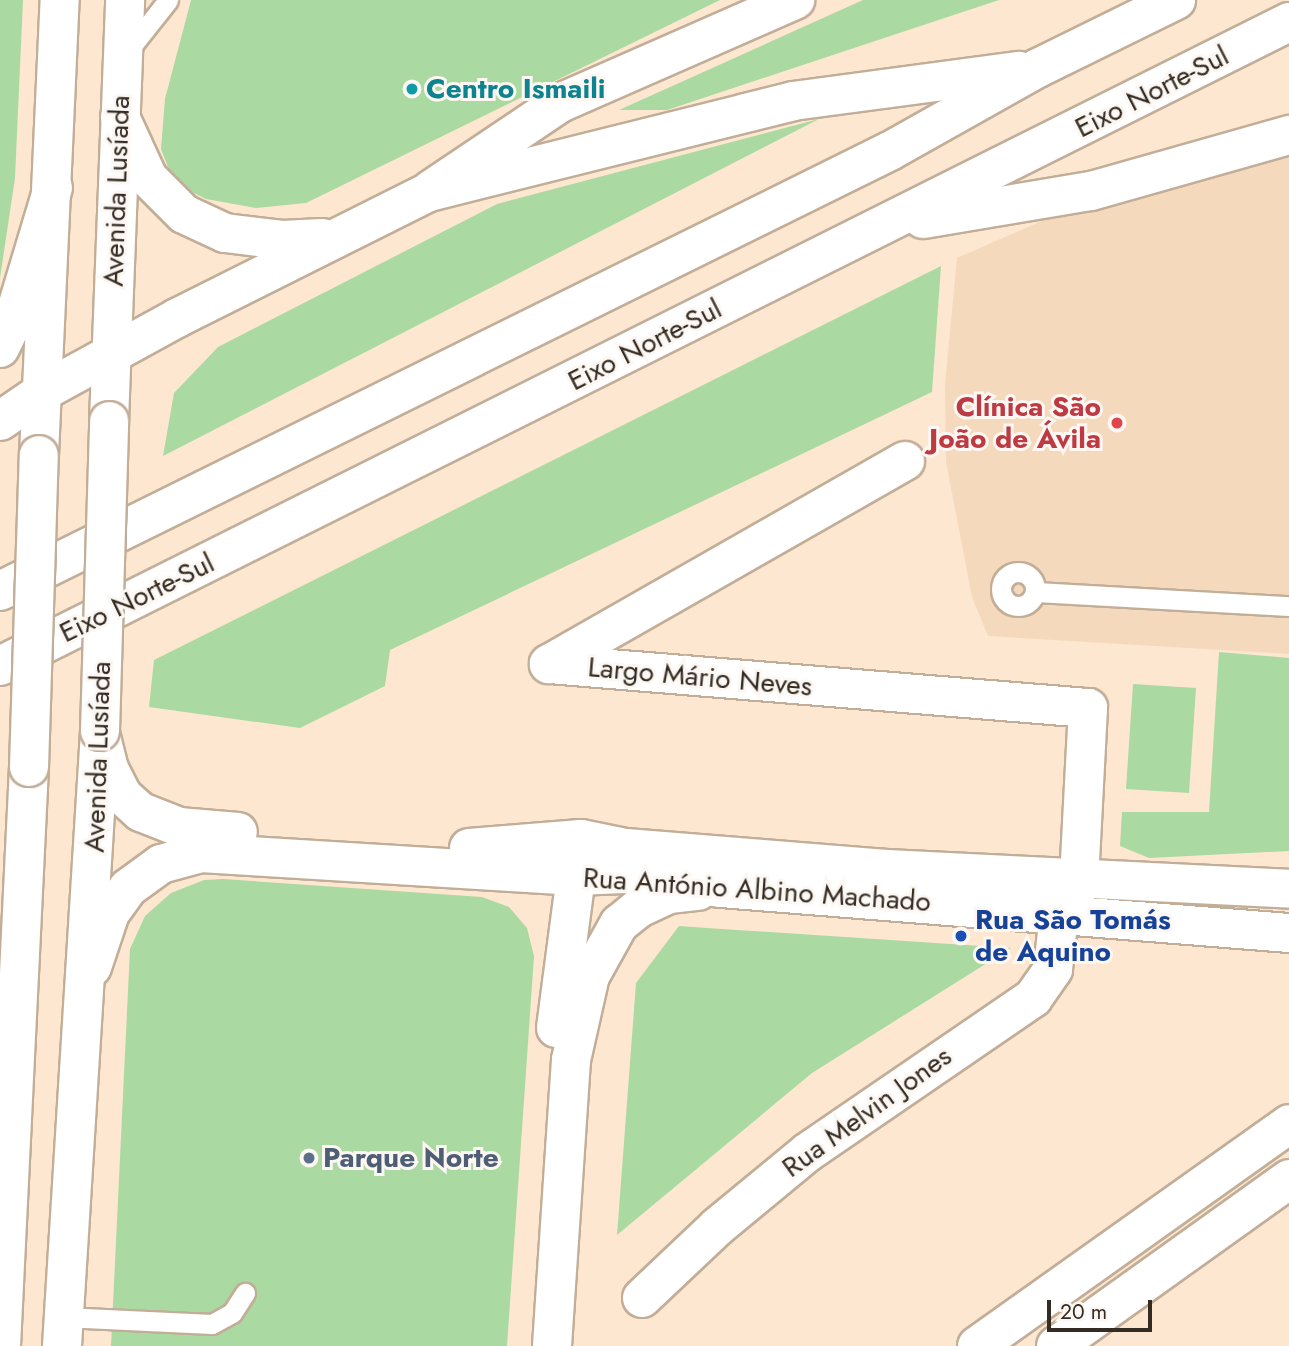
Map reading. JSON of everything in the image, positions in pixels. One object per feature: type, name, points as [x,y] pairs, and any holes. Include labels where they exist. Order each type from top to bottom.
[{"type":"main road","points":[[1,1346],[10,896],[29,767],[39,455],[60,0]]},
{"type":"main road","name":"Avenida Lusíada","points":[[63,1331],[87,982],[100,731],[125,0]]},
{"type":"main road","points":[[0,421],[42,392],[112,354],[331,237],[429,191],[560,103],[795,0]]},
{"type":"main road","points":[[0,591],[890,151],[1038,68],[1177,0]]},
{"type":"main road","name":"Eixo Norte-Sul","points":[[0,667],[1289,22]]},
{"type":"main road","points":[[429,191],[793,101],[1038,68]]},
{"type":"main road","points":[[120,117],[148,178],[184,214],[225,233],[282,240],[331,237]]},
{"type":"main road","points":[[879,226],[1091,191],[1289,135]]},
{"type":"main road","points":[[0,348],[13,321],[53,188]]},
{"type":"main road","name":"Largo Mário Neves","points":[[905,461],[549,664],[1088,708],[1079,881]]},
{"type":"main road","name":"Rua António Albino Machado","points":[[100,731],[109,769],[123,796],[154,820],[179,827],[484,849],[581,839],[626,848],[1079,881],[1289,889]]},
{"type":"main road","points":[[533,1346],[554,1049],[576,876],[590,861],[626,848]]},
{"type":"main road","name":"Rua António Albino Machado","points":[[87,982],[117,901],[143,875],[179,857],[227,853],[576,876],[624,874],[721,888],[1289,933]]},
{"type":"main road","points":[[552,1346],[571,1060],[590,976],[619,925],[639,908],[668,894],[721,888]]},
{"type":"main road","name":"Rua Melvin Jones","points":[[642,1298],[718,1227],[808,1152],[1033,998],[1053,969],[1059,914]]},
{"type":"main road","points":[[976,1346],[1289,1124]]},
{"type":"main road","points":[[1056,1346],[1289,1179]]},
{"type":"lane","points":[[122,58],[167,0]]},
{"type":"lane","points":[[1036,592],[1289,606]]},
{"type":"lane","points":[[63,1331],[212,1324],[232,1313],[245,1293]]},
{"type":"shaded area","name":"Clínica São João de Ávila","points":[[1289,153],[1289,654],[988,636],[972,597],[946,462],[945,384],[957,258],[1053,216]]},
{"type":"green space","points":[[0,0],[23,0],[15,178],[0,278]]},
{"type":"green space","points":[[191,0],[720,0],[306,203],[256,208],[206,199],[174,183],[161,149],[165,99]]},
{"type":"green space","points":[[863,0],[999,0],[667,110],[619,110]]},
{"type":"green space","points":[[819,119],[163,456],[174,393],[218,347],[497,204]]},
{"type":"green space","points":[[941,266],[932,392],[390,650],[385,686],[300,728],[149,707],[154,660]]},
{"type":"green space","points":[[1219,652],[1289,658],[1289,851],[1149,858],[1120,846],[1122,812],[1209,812]]},
{"type":"green space","points":[[1133,684],[1196,688],[1189,793],[1126,789]]},
{"type":"green space","name":"Parque Norte","points":[[223,879],[482,897],[509,907],[527,928],[534,956],[507,1346],[111,1346],[130,949],[145,916],[171,893],[204,880]]},
{"type":"green space","points":[[679,926],[1011,948],[812,1073],[617,1235],[636,983]]},
{"type":"place","name":"Centro Ismaili","points":[[412,89]]},
{"type":"place","name":"Clínica São João de Ávila","points":[[1117,423]]},
{"type":"place","name":"Rua São Tomás de Aquino","points":[[961,936]]},
{"type":"place","name":"Parque Norte","points":[[309,1158]]}]
